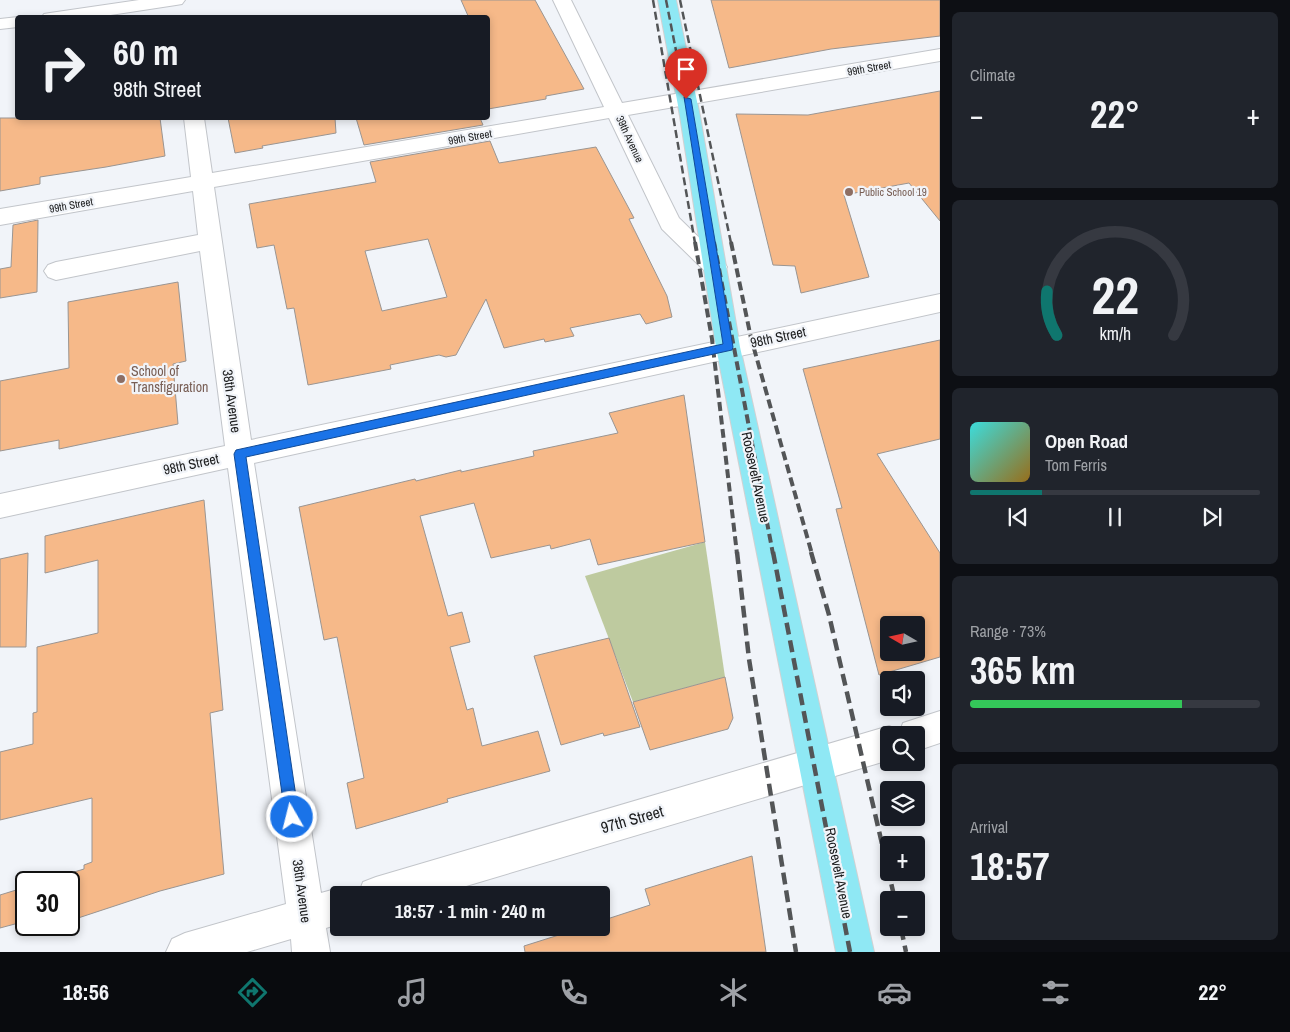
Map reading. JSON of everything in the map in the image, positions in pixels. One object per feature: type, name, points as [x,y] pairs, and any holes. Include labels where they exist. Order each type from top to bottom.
[{"type":"main road","name":"Roosevelt Avenue","points":[[667,0],[686,99],[728,347],[855,952]]},
{"type":"street","points":[[71,15],[176,0]]},
{"type":"street","points":[[180,0],[182,15]]},
{"type":"street","name":"39th Avenue","points":[[562,0],[670,224],[715,267]]},
{"type":"street","points":[[0,24],[15,22]]},
{"type":"street","name":"99th Street","points":[[0,218],[940,56]]},
{"type":"street","name":"38th Avenue","points":[[194,120],[240,454],[322,911],[311,952]]},
{"type":"street","points":[[56,271],[210,241]]},
{"type":"street","name":"98th Street","points":[[0,506],[728,347],[940,303]]},
{"type":"street","points":[[925,732],[940,727]]},
{"type":"street","name":"97th Street","points":[[406,886],[880,746]]},
{"type":"street","points":[[185,952],[322,911]]},
{"type":"green space","points":[[705,542],[725,677],[633,702],[585,576]]},
{"type":"building","points":[[461,0],[535,0],[584,89],[546,96],[546,99],[490,109],[490,15],[468,15]]},
{"type":"building","points":[[711,0],[940,0],[940,36],[831,49],[729,68]]},
{"type":"building","name":"Public School 19","points":[[940,91],[940,221],[909,183],[844,195],[869,277],[801,293],[795,266],[773,265],[736,114],[808,115]]},
{"type":"building","points":[[0,118],[15,118],[15,120],[160,120],[165,156],[40,177],[40,184],[0,191]]},
{"type":"building","points":[[228,120],[335,120],[336,133],[262,146],[263,148],[235,153]]},
{"type":"building","points":[[357,120],[481,120],[483,125],[364,145]]},
{"type":"building","points":[[490,141],[499,163],[596,147],[634,218],[629,219],[667,296],[672,317],[646,324],[640,314],[570,328],[574,336],[545,342],[544,339],[504,348],[486,299],[456,355],[446,357],[439,355],[390,365],[391,369],[308,385],[294,308],[287,309],[274,245],[257,248],[249,204],[376,182],[370,162]],"holes":[[[428,239],[447,297],[382,311],[365,251]]]},
{"type":"building","points":[[38,220],[37,292],[0,298],[0,269],[11,267],[13,225]]},
{"type":"building","name":"School of Transfiguration","points":[[178,282],[186,361],[173,364],[178,424],[59,449],[59,440],[0,451],[0,381],[69,368],[68,302]]},
{"type":"building","points":[[940,340],[940,439],[877,454],[940,553],[940,657],[893,671],[880,671],[879,675],[836,509],[842,508],[803,369]]},
{"type":"building","points":[[684,395],[705,542],[598,565],[590,539],[551,549],[550,545],[491,558],[474,503],[420,516],[448,616],[462,612],[470,642],[450,647],[467,710],[473,708],[482,746],[538,731],[550,771],[447,799],[448,802],[356,829],[347,783],[364,778],[337,637],[324,640],[299,507],[415,479],[416,481],[534,456],[533,451],[618,433],[609,413]]},
{"type":"building","points":[[204,500],[223,710],[210,713],[224,874],[160,891],[80,917],[80,871],[77,871],[84,869],[84,865],[92,862],[92,798],[0,820],[0,752],[33,744],[33,713],[37,712],[37,647],[98,633],[98,560],[45,573],[45,536]]},
{"type":"building","points":[[28,553],[26,647],[0,647],[0,559]]},
{"type":"building","points":[[609,638],[640,727],[604,736],[603,733],[561,745],[534,656]]},
{"type":"building","points":[[725,677],[733,718],[728,729],[650,750],[633,702]]},
{"type":"building","points":[[752,856],[766,952],[525,952],[524,946],[556,936],[610,936],[610,918],[650,905],[645,889]]},
{"type":"building","points":[[15,890],[15,924],[0,928],[0,895]]},
{"type":"railway","points":[[653,0],[695,243]]},
{"type":"railway","points":[[666,0],[714,243]]},
{"type":"railway","points":[[680,0],[731,243]]},
{"type":"railway","points":[[695,242],[712,339],[737,554]]},
{"type":"railway","points":[[714,242],[773,554]]},
{"type":"railway","points":[[731,242],[751,338],[812,554]]},
{"type":"railway","points":[[737,552],[749,659],[796,952]]},
{"type":"railway","points":[[773,552],[850,952]]},
{"type":"railway","points":[[811,552],[829,615],[893,891]]},
{"type":"railway","points":[[903,936],[906,952]]},
{"type":"place","name":"Public School 19","points":[[849,192]]},
{"type":"place","name":"School of Transfiguration","points":[[121,379]]},
{"type":"route","points":[[292,817],[240,454],[728,347],[686,99]]}]
